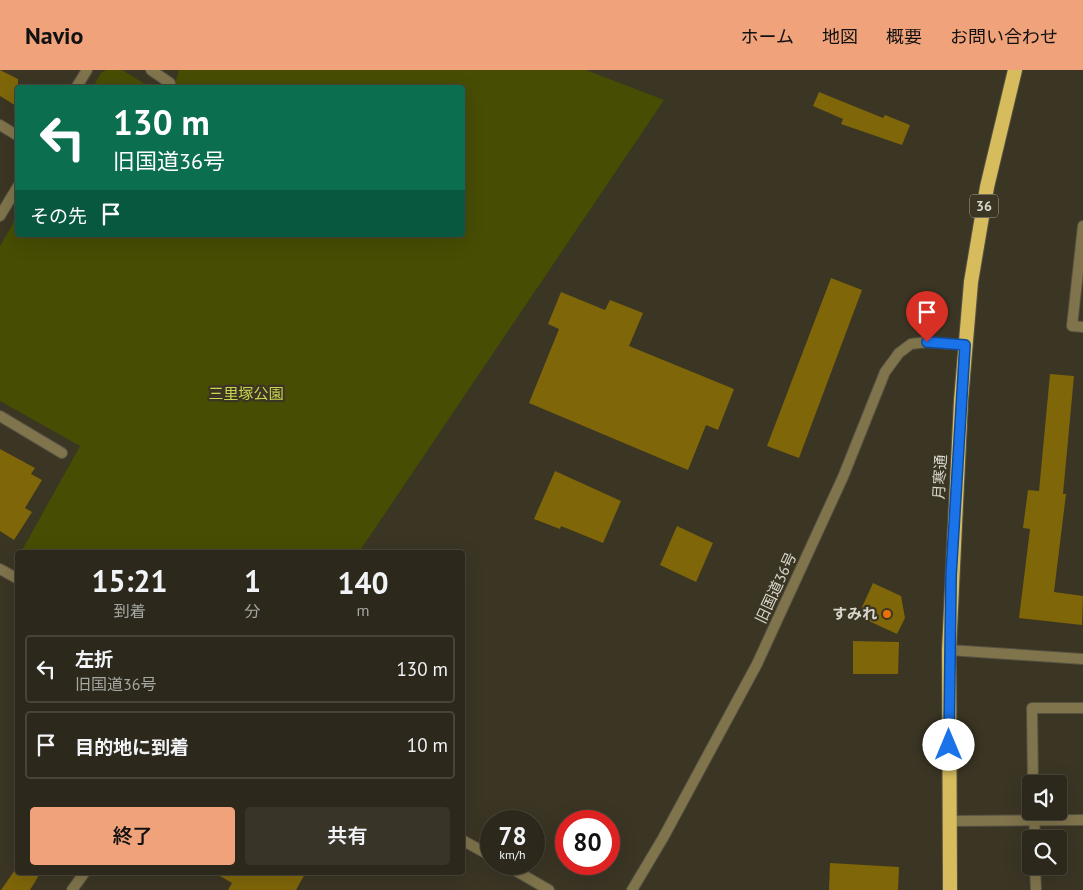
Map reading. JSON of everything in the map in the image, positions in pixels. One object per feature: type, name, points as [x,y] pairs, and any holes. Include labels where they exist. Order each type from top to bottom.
[{"type":"highway","name":"月寒通","points":[[950,890],[949,650],[965,345],[972,282],[987,187],[1015,70]]},
{"type":"street","points":[[78,85],[87,70]]},
{"type":"street","points":[[151,70],[170,83]]},
{"type":"street","points":[[0,125],[15,134]]},
{"type":"street","points":[[0,216],[15,191]]},
{"type":"street","points":[[1083,226],[1072,326],[1083,327]]},
{"type":"street","name":"旧国道36号","points":[[632,890],[663,838],[757,664],[843,477],[885,372],[899,353],[911,344],[927,342],[965,345]]},
{"type":"street","points":[[0,416],[62,453]]},
{"type":"street","points":[[0,569],[15,577]]},
{"type":"street","points":[[949,650],[1083,659]]},
{"type":"street","points":[[1033,775],[1032,708],[1083,708]]},
{"type":"street","points":[[950,821],[1022,817]]},
{"type":"street","points":[[1067,819],[1083,820]]},
{"type":"street","points":[[465,842],[480,850]]},
{"type":"street","points":[[72,890],[83,875]]},
{"type":"street","points":[[523,875],[549,890]]},
{"type":"street","points":[[1036,875],[1036,890]]},
{"type":"green space","points":[[106,70],[122,70],[147,85],[94,85],[101,73]]},
{"type":"green space","name":"三里塚公園","points":[[179,70],[586,70],[664,100],[360,550],[22,550],[80,446],[0,401],[0,246],[15,220],[15,237],[465,237],[465,85],[175,85]]},
{"type":"building","points":[[0,70],[18,79],[18,85],[15,85],[15,105],[0,96]]},
{"type":"building","points":[[819,92],[883,118],[885,115],[910,125],[902,145],[841,124],[843,119],[813,106]]},
{"type":"building","points":[[831,278],[862,290],[799,458],[767,446]]},
{"type":"building","points":[[561,292],[605,310],[610,300],[643,313],[629,346],[734,389],[718,430],[706,425],[688,470],[529,403],[559,329],[548,324]]},
{"type":"building","points":[[1050,374],[1074,376],[1063,494],[1066,494],[1054,592],[1083,596],[1082,625],[1019,618],[1030,529],[1023,528],[1028,490],[1039,491]]},
{"type":"building","points":[[0,449],[35,468],[31,474],[42,480],[25,508],[32,512],[14,540],[0,531]]},
{"type":"building","points":[[555,471],[621,501],[603,543],[561,526],[560,529],[534,519]]},
{"type":"building","points":[[677,526],[713,543],[696,582],[660,565]]},
{"type":"building","points":[[873,583],[901,596],[905,618],[897,634],[858,616]]},
{"type":"building","points":[[853,641],[899,642],[898,674],[853,674]]},
{"type":"building","points":[[830,863],[899,867],[898,890],[829,890]]},
{"type":"building","points":[[15,870],[15,875],[39,875],[30,890],[1,890]]},
{"type":"building","points":[[218,875],[304,875],[296,890],[228,890],[232,883]]},
{"type":"place","name":"すみれ","points":[[887,614]]},
{"type":"route","points":[[927,342],[965,345],[951,576],[949,745]]}]
